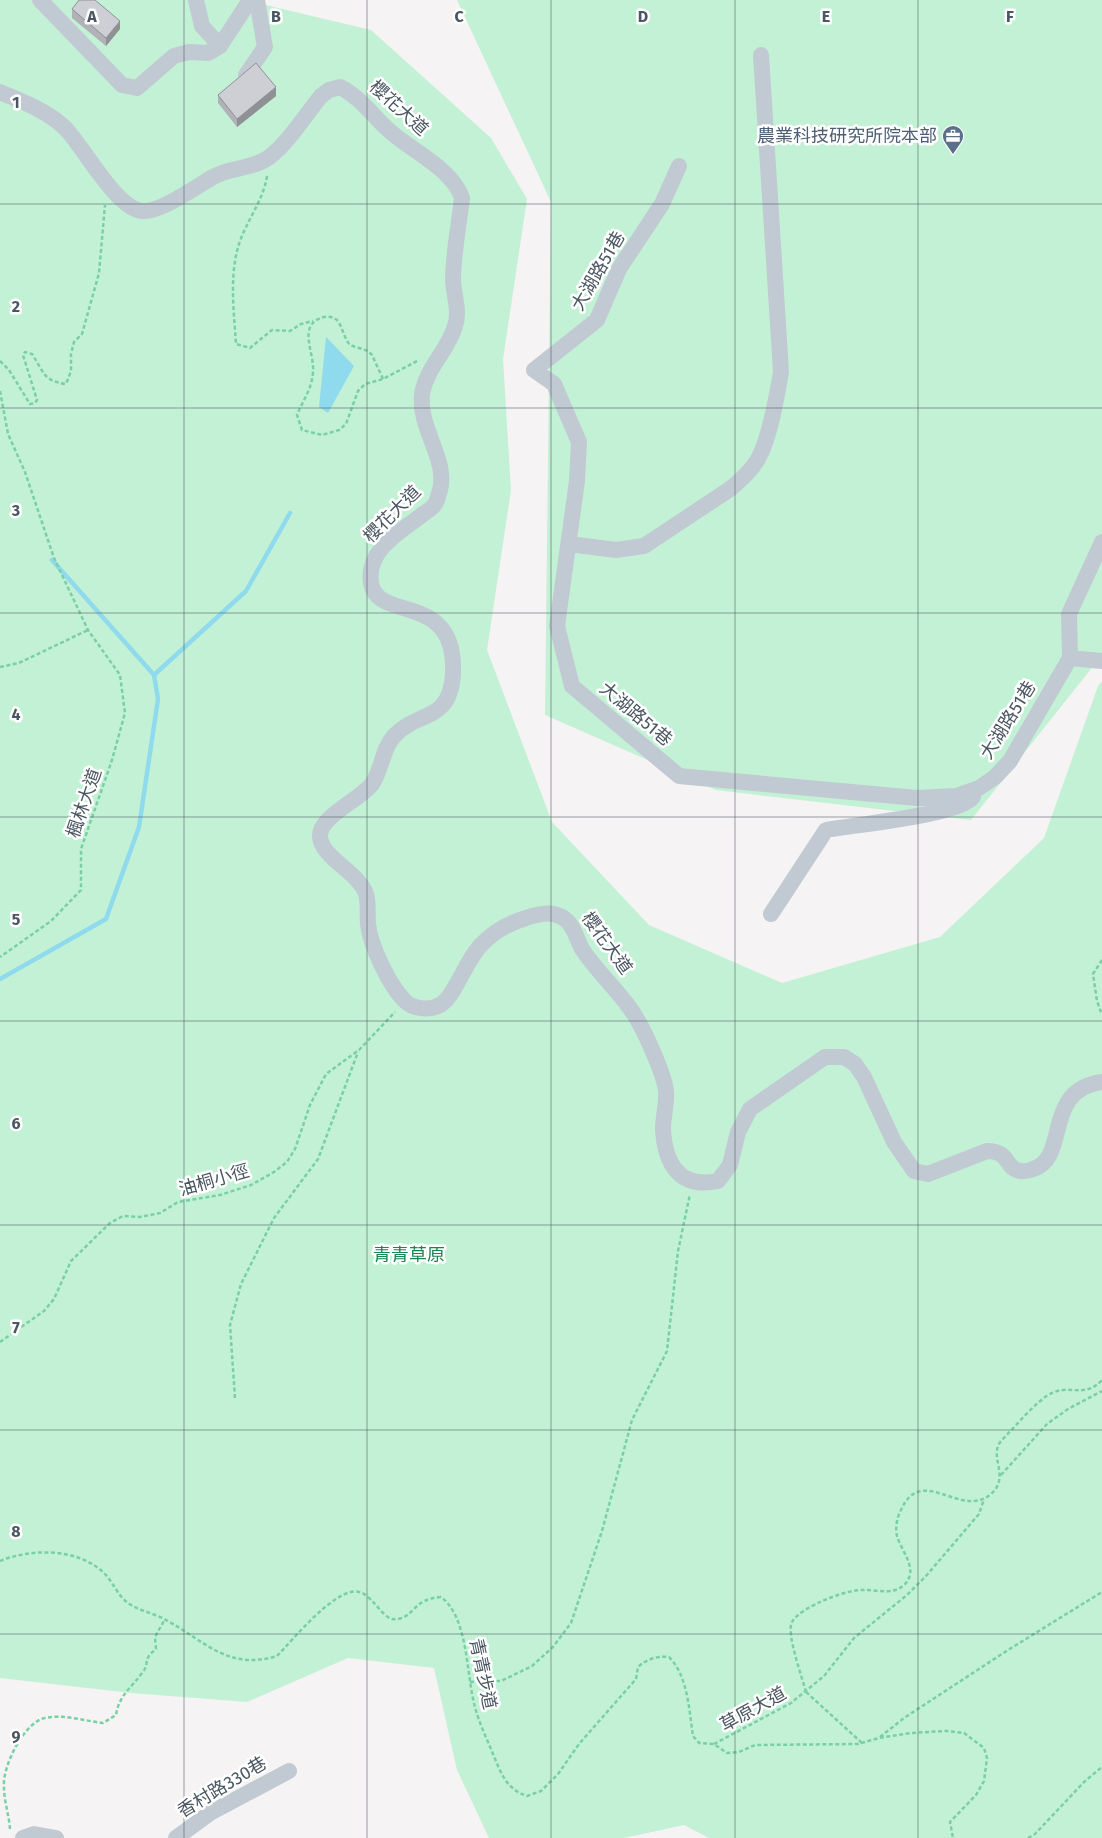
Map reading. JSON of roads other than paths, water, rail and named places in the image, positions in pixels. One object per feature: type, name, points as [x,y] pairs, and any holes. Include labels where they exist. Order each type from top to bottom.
[{"type":"street","points":[[40,0],[122,85],[138,88],[174,56],[189,52],[208,53],[220,46],[250,0]]},
{"type":"street","points":[[196,0],[202,26],[220,46]]},
{"type":"street","points":[[246,75],[265,47],[257,0]]},
{"type":"street","points":[[569,544],[616,550],[644,546],[730,489],[742,479],[760,457],[776,402],[781,372],[762,55]]},
{"type":"street","name":"櫻花大道","points":[[0,92],[34,106],[64,128],[112,191],[128,205],[141,211],[157,208],[224,171],[251,166],[265,160],[277,150],[321,96],[329,90],[340,86],[353,93],[391,132],[448,176],[459,189],[462,198],[453,281],[456,325],[426,379],[422,396],[425,428],[439,462],[442,483],[435,504],[377,552],[372,566],[371,585],[378,598],[390,605],[422,613],[440,626],[450,644],[453,673],[449,694],[438,711],[405,727],[392,737],[373,783],[322,825],[320,836],[323,847],[362,884],[368,900],[367,922],[371,940],[404,1002],[418,1008],[433,1008],[445,1002],[482,943],[510,923],[542,913],[559,915],[570,922],[581,947],[636,1017],[662,1074],[666,1093],[663,1128],[668,1156],[677,1172],[692,1183],[701,1185],[718,1181],[730,1165],[738,1132],[750,1109],[825,1057],[844,1058],[855,1064],[864,1077],[894,1142],[914,1171],[928,1174],[987,1151],[997,1151],[1005,1157],[1010,1166],[1022,1172],[1036,1168],[1048,1158],[1060,1115],[1069,1100],[1079,1090],[1092,1083],[1102,1082]]},
{"type":"street","name":"大湖路51巷","points":[[679,166],[662,204],[620,269],[597,320],[534,370],[554,384],[579,442],[577,481],[557,626],[572,686],[679,776],[917,798],[956,796],[979,788],[995,777],[1010,761],[1070,658]]},
{"type":"street","points":[[1102,542],[1070,614],[1070,658],[1102,661]]},
{"type":"street","points":[[771,914],[826,830],[942,812],[969,802],[979,788]]},
{"type":"street","name":"香村路330巷","points":[[176,1838],[210,1813],[290,1771]]},
{"type":"street","points":[[23,1838],[34,1834],[56,1838]]},
{"type":"water","points":[[326,337],[354,366],[328,413],[319,407]]},
{"type":"waterway","points":[[0,979],[106,919],[139,827],[158,699],[154,675],[246,591],[290,513]]},
{"type":"waterway","points":[[52,560],[154,675]]},
{"type":"place","name":"農業科技研究所院本部","points":[[953,155]]},
{"type":"park label","name":"青青草原","points":[[409,1255]]}]
